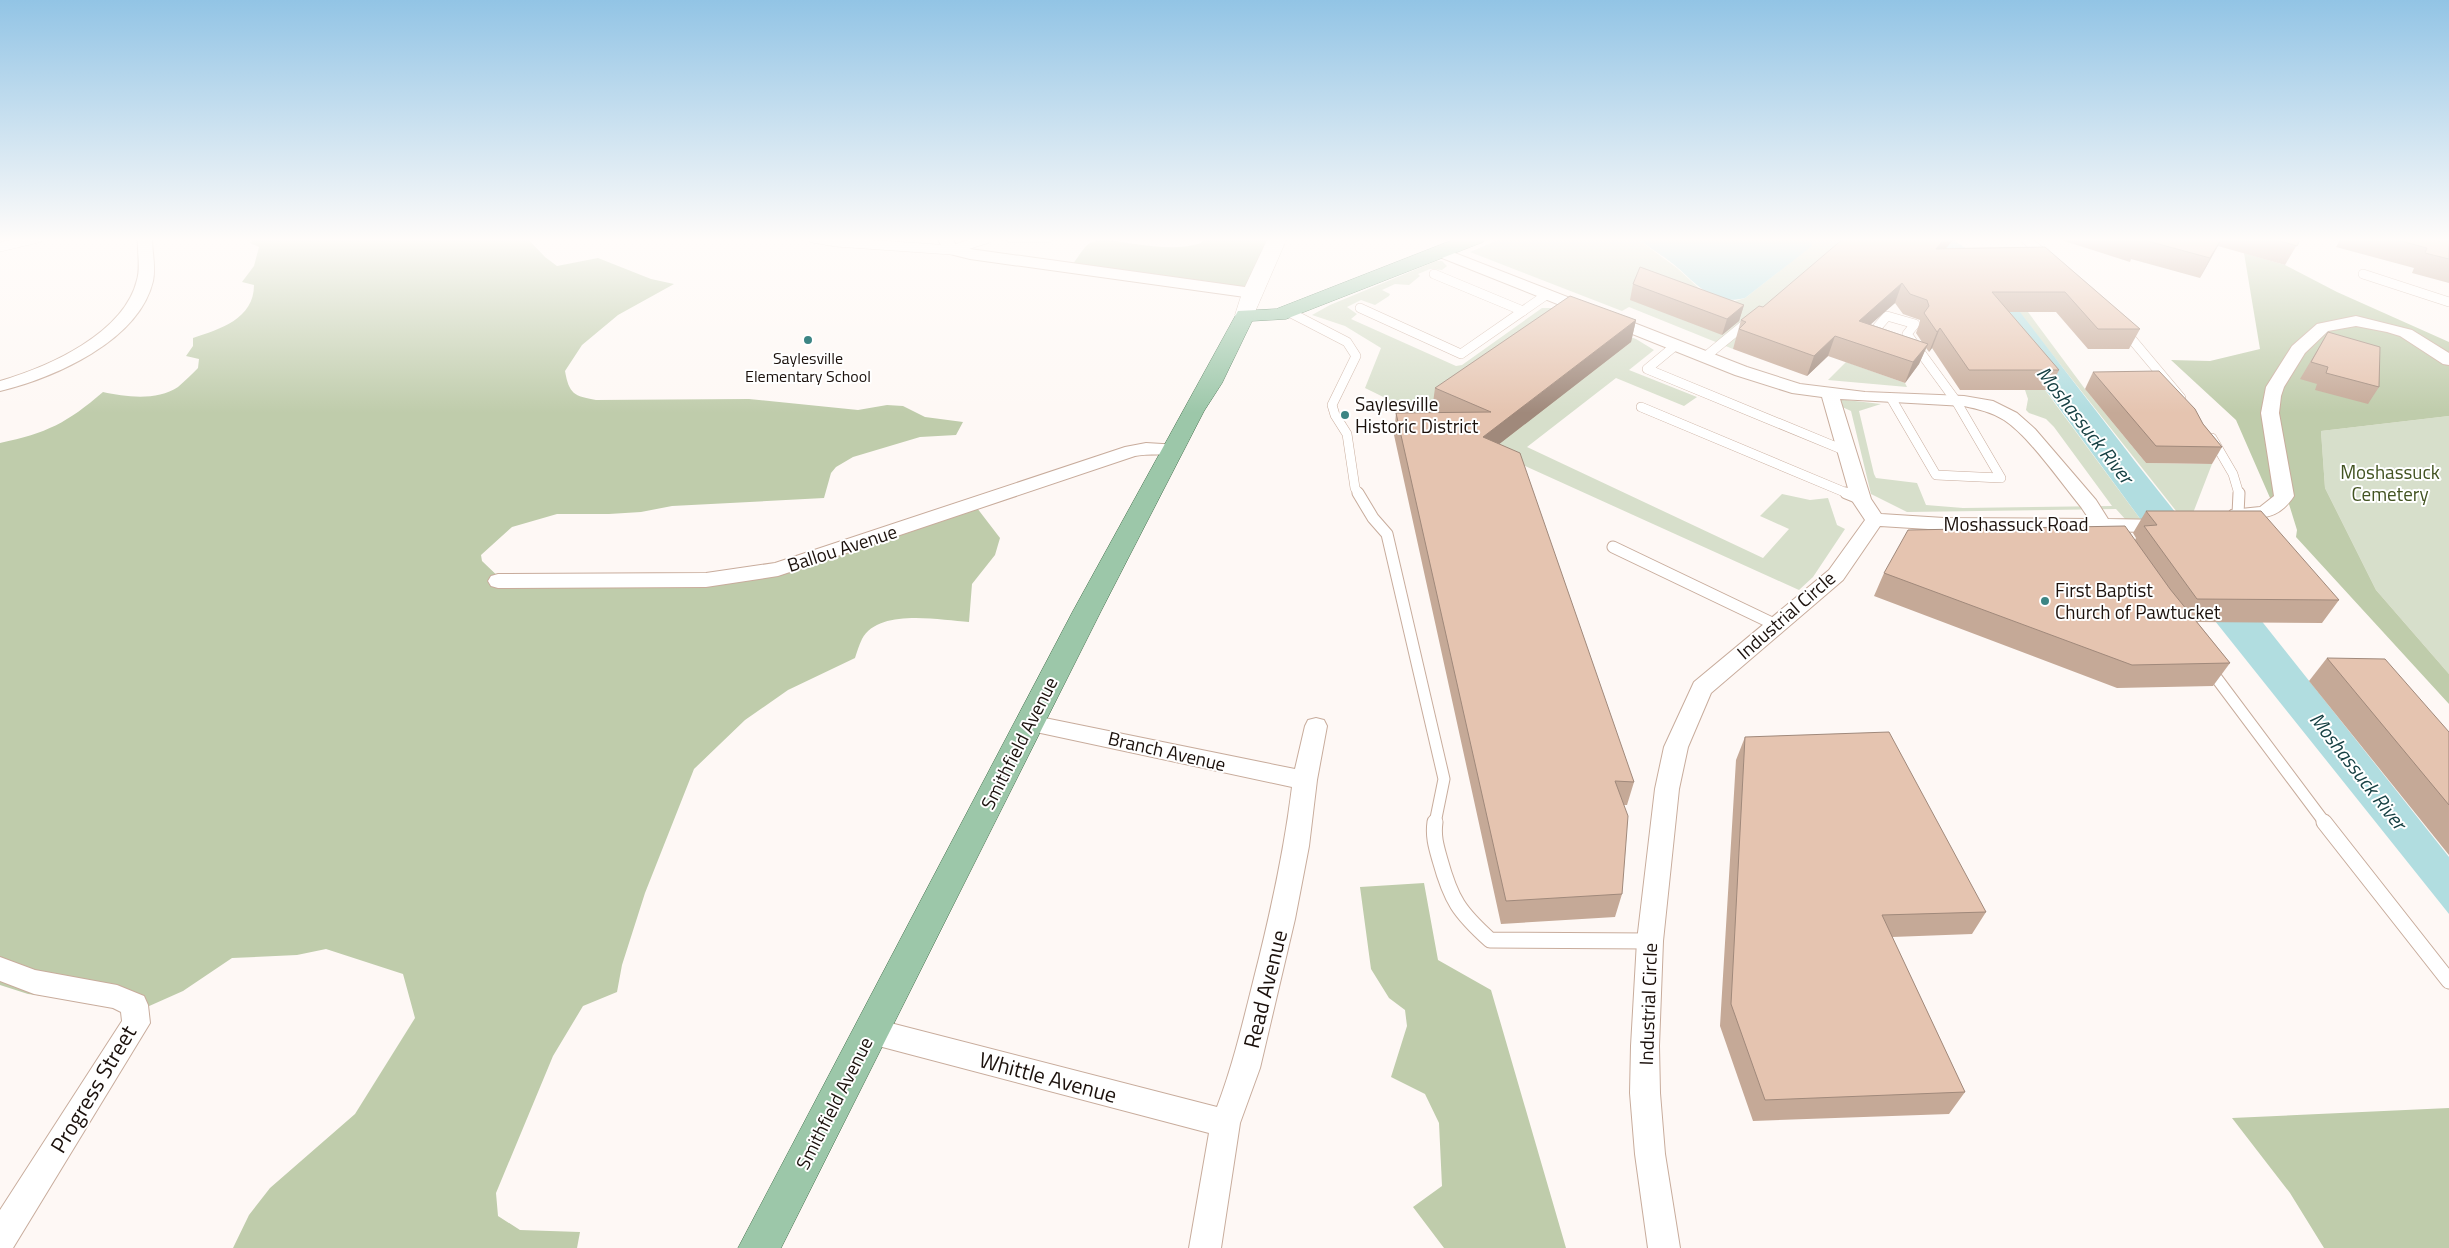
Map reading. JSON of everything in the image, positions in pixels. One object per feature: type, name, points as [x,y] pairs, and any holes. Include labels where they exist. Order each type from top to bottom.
[{"type":"main road","name":"Smithfield Avenue","points":[[759,1248],[1193,410],[1211,384],[1252,296]]},
{"type":"main road","points":[[1248,304],[1279,315],[1330,296]]},
{"type":"street","points":[[0,386],[66,361],[108,334],[120,323],[138,296]]},
{"type":"street","points":[[1205,296],[1248,304]]},
{"type":"street","points":[[1549,296],[1774,382],[1798,389],[1830,394],[1861,499],[1875,520]]},
{"type":"street","points":[[2214,524],[2221,524],[2238,514],[2269,511],[2280,503],[2284,496],[2270,413],[2272,396],[2275,387],[2298,350],[2323,327],[2356,321],[2391,328],[2406,333],[2449,360]]},
{"type":"street","name":"Moshassuck Road","points":[[1830,394],[1956,401],[1987,405],[2011,417],[2030,433],[2089,504],[2108,532]]},
{"type":"street","name":"Ballou Avenue","points":[[498,581],[706,580],[753,574],[778,569],[898,530],[1131,451],[1146,448],[1173,449]]},
{"type":"street","name":"Industrial Circle","points":[[1664,1248],[1650,1154],[1645,1093],[1650,941],[1667,789],[1676,748],[1702,688],[1836,575],[1875,520]]},
{"type":"street","name":"Moshassuck Road","points":[[1875,520],[2108,532]]},
{"type":"street","points":[[2108,532],[2180,526]]},
{"type":"street","name":"Branch Avenue","points":[[1030,723],[1100,735],[1216,762],[1305,780]]},
{"type":"street","name":"Read Avenue","points":[[1205,1248],[1225,1123],[1246,1068],[1282,919],[1297,846],[1305,780],[1316,726]]},
{"type":"street","name":"Progress Street","points":[[0,969],[34,982],[117,997],[134,1005],[136,1023],[0,1239]]},
{"type":"street","name":"Whittle Avenue","points":[[871,1031],[1225,1123]]},
{"type":"lane","points":[[1487,296],[1523,311]]},
{"type":"lane","points":[[1360,308],[1461,354],[1544,296]]},
{"type":"lane","points":[[2431,296],[2449,302]]},
{"type":"lane","points":[[1289,312],[1347,342],[1356,356],[1332,404],[1335,415],[1347,434],[1355,488],[1374,518],[1387,534],[1444,779],[1433,834],[1449,892],[1470,921],[1490,940],[1650,941]]},
{"type":"lane","points":[[1705,357],[1759,313]]},
{"type":"lane","points":[[1875,342],[1867,340],[1887,316],[1916,324],[1907,334],[1956,401],[2001,478],[1936,475],[1891,398]]},
{"type":"lane","points":[[2119,324],[2142,349],[2186,404]]},
{"type":"lane","points":[[1676,345],[1647,368],[1846,450]]},
{"type":"lane","points":[[1909,353],[1926,359]]},
{"type":"lane","points":[[1641,407],[1861,499]]},
{"type":"lane","points":[[2209,433],[2239,489],[2241,500],[2238,514]]},
{"type":"lane","points":[[1614,547],[1776,625]]},
{"type":"lane","points":[[2202,659],[2330,830],[2449,981]]},
{"type":"green space","points":[[652,296],[618,315],[582,345],[565,371],[568,385],[574,393],[596,400],[749,399],[858,410],[887,405],[903,406],[925,417],[963,422],[956,435],[920,437],[853,457],[836,467],[831,473],[824,498],[672,506],[641,512],[609,514],[557,514],[512,527],[481,555],[482,561],[505,583],[768,575],[977,508],[1000,538],[995,555],[972,584],[969,622],[926,618],[895,619],[870,629],[862,639],[855,658],[788,690],[745,720],[694,769],[645,893],[622,965],[617,992],[583,1006],[553,1056],[496,1193],[498,1216],[520,1230],[580,1232],[577,1248],[233,1248],[249,1215],[270,1188],[355,1114],[415,1018],[403,974],[326,949],[297,955],[232,958],[183,991],[129,1015],[102,1003],[28,994],[0,985],[0,443],[44,431],[78,412],[103,392],[141,397],[161,394],[178,387],[198,368],[199,359],[186,356],[193,346],[193,338],[214,331],[234,321],[248,306],[252,297]]},
{"type":"green space","points":[[1351,296],[1389,296],[1375,305],[1361,300],[1347,307],[1357,314],[1351,319],[1456,366],[1462,365],[1542,308],[1556,308],[1636,339],[1654,350],[1629,370],[1697,397],[1684,406],[1616,378],[1527,447],[1763,558],[1789,529],[1760,516],[1782,494],[1810,500],[1828,498],[1837,525],[1845,529],[1813,577],[1799,590],[1516,462],[1365,388],[1381,348],[1345,326],[1312,315]]},
{"type":"green space","points":[[1584,296],[1719,296],[1735,301],[1747,296],[1793,296],[1733,349],[1629,307],[1622,311]]},
{"type":"green space","points":[[2251,296],[2346,296],[2449,342],[2449,416],[2321,431],[2325,488],[2376,590],[2449,674],[2449,704],[2296,537],[2297,530],[2284,488],[2274,507],[2236,420],[2171,360],[2210,361],[2260,349]]},
{"type":"green space","points":[[2018,311],[2028,312],[2085,389],[2146,463],[2212,464],[2188,526]]},
{"type":"green space","points":[[1846,362],[1905,383],[1907,387],[1828,380]]},
{"type":"green space","points":[[2025,390],[2045,390],[2141,520],[2126,520],[2116,509],[1907,512],[1871,494],[1851,411],[1820,397],[1881,404],[1859,411],[1874,474],[1876,478],[1917,483],[1926,505],[1963,508],[2112,506],[2054,427],[2046,419],[2029,413],[2026,410],[2028,399]]},
{"type":"green space","name":"Moshassuck Cemetery","points":[[2449,416],[2449,674],[2376,590],[2325,488],[2321,431]]},
{"type":"green space","points":[[1424,883],[1438,960],[1491,990],[1566,1248],[1444,1248],[1413,1207],[1442,1186],[1439,1123],[1425,1094],[1391,1077],[1407,1026],[1405,1010],[1389,998],[1371,969],[1360,887]]},
{"type":"green space","points":[[2449,1108],[2449,1248],[2324,1248],[2290,1193],[2232,1118]]},
{"type":"water","points":[[1714,296],[1747,296],[1734,300]]},
{"type":"water","name":"Moshassuck River","points":[[1970,296],[2008,296],[2137,464],[2449,857],[2449,914],[2215,621],[2051,397]]},
{"type":"building","points":[[1570,296],[1636,320],[1483,437],[1520,453],[1634,782],[1615,781],[1628,816],[1622,894],[1506,901],[1396,413],[1491,412],[1435,388]]},
{"type":"building","points":[[1666,296],[1720,296],[1744,305],[1727,319]]},
{"type":"building","points":[[1776,296],[1887,296],[1859,321],[1928,344],[1913,362],[1835,336],[1814,356],[1739,329],[1746,322],[1741,320],[1759,306],[1763,307]]},
{"type":"building","points":[[1916,296],[1996,296],[2059,370],[1969,370],[1940,328],[1937,332],[1924,313],[1929,306],[1927,300]]},
{"type":"building","points":[[2069,296],[2102,296],[2140,329],[2098,329]]},
{"type":"building","points":[[2328,332],[2380,347],[2379,387],[2326,373],[2328,367],[2311,362]]},
{"type":"building","points":[[2159,371],[2195,409],[2203,424],[2222,447],[2156,446],[2093,372]]},
{"type":"building","points":[[2146,511],[2261,511],[2339,600],[2197,599],[2144,526],[2157,525]]},
{"type":"building","points":[[2125,526],[2170,589],[2230,663],[2132,665],[1884,573],[1908,530]]},
{"type":"building","points":[[2327,658],[2385,659],[2449,732],[2449,805]]},
{"type":"building","points":[[1889,732],[1986,912],[1882,915],[1965,1092],[1765,1100],[1731,1004],[1745,737]]},
{"type":"place","name":"Saylesville Elementary School","points":[[808,340]]},
{"type":"place","name":"Saylesville Historic District","points":[[1345,415]]},
{"type":"place","name":"First Baptist Church of Pawtucket","points":[[2045,601]]}]
